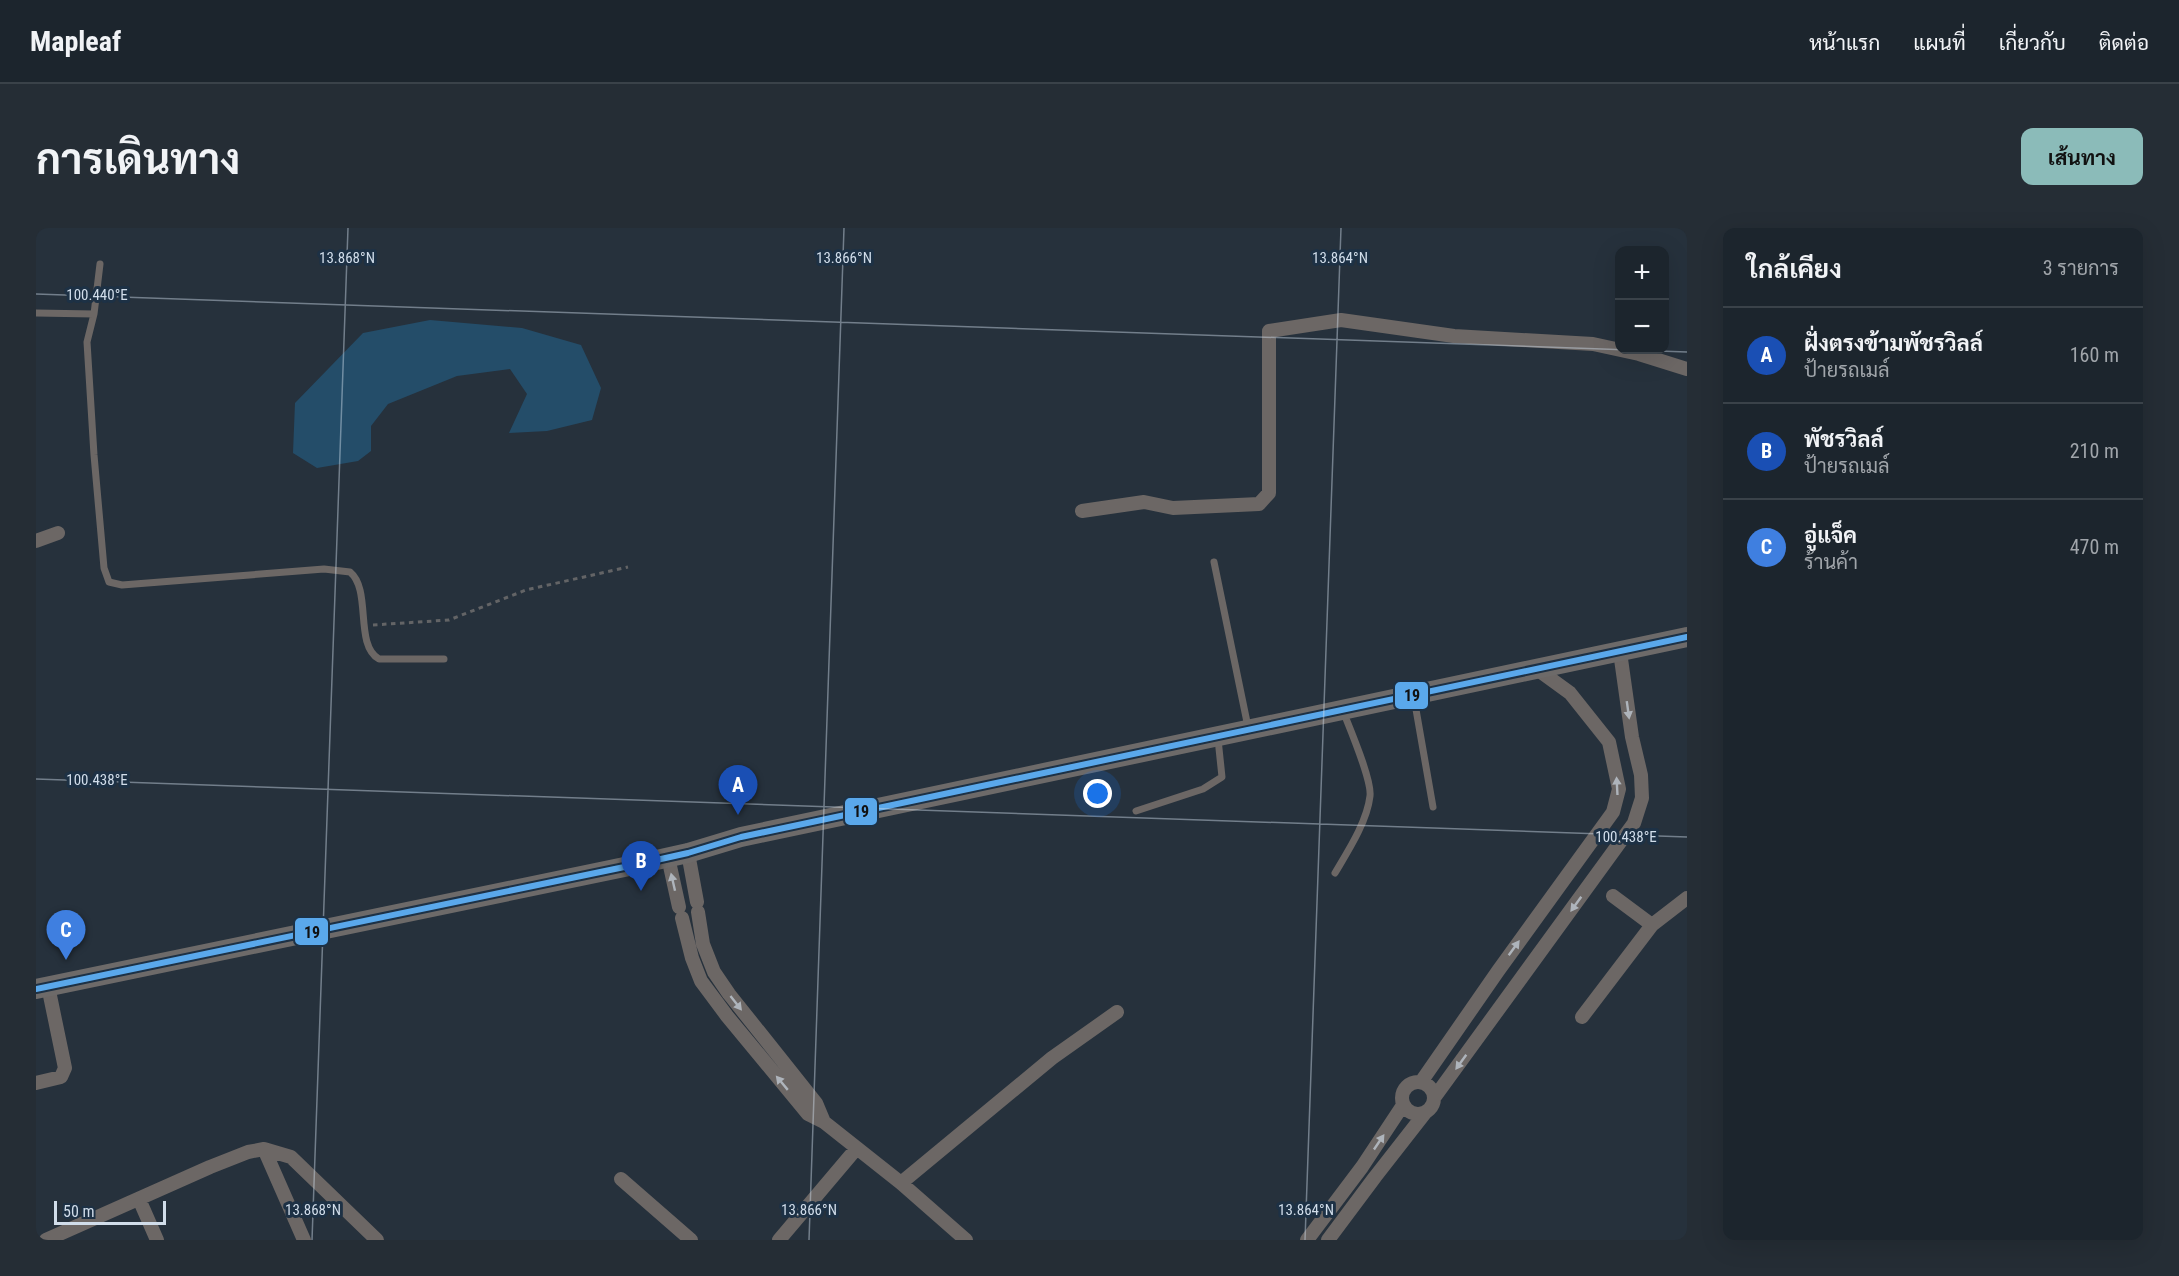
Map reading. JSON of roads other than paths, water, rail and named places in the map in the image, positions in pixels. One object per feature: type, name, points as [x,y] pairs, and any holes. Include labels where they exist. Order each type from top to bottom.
[{"type":"main road","points":[[42,988],[688,853],[741,837],[1687,638]]},
{"type":"street","points":[[1082,511],[1144,502],[1173,508],[1259,504],[1269,493],[1269,332],[1341,320],[1454,336],[1593,344],[1639,354],[1687,369]]},
{"type":"street","points":[[36,542],[58,533]]},
{"type":"street","points":[[1328,1240],[1425,1113],[1430,1110],[1434,1098],[1634,823],[1642,798],[1641,775],[1632,737],[1620,652]]},
{"type":"street","points":[[1421,1082],[1613,812],[1619,789],[1609,742],[1570,693],[1537,669]]},
{"type":"street","points":[[1609,742],[1632,737]]},
{"type":"street","points":[[688,853],[703,944],[714,972],[816,1103],[824,1122]]},
{"type":"street","points":[[668,857],[692,958],[702,981],[727,1016],[808,1114],[824,1122],[901,1183],[966,1240]]},
{"type":"street","points":[[1578,861],[1596,877]]},
{"type":"street","points":[[1613,896],[1652,925]]},
{"type":"street","points":[[1582,1017],[1652,925],[1687,898]]},
{"type":"street","points":[[1498,971],[1515,986]]},
{"type":"street","points":[[702,981],[714,972]]},
{"type":"street","points":[[36,1083],[61,1077],[65,1068],[42,988]]},
{"type":"street","points":[[901,1183],[1052,1058],[1117,1012]]},
{"type":"street","points":[[1307,1240],[1362,1167],[1403,1105],[1403,1093],[1406,1088],[1415,1082],[1421,1082],[1431,1088],[1434,1098]]},
{"type":"street","points":[[1403,1105],[1413,1114],[1425,1113]]},
{"type":"street","points":[[264,1149],[304,1240]]},
{"type":"street","points":[[46,1240],[219,1163],[248,1152],[264,1149],[291,1157],[377,1240]]},
{"type":"street","points":[[779,1240],[856,1149]]},
{"type":"street","points":[[1362,1167],[1375,1177]]},
{"type":"street","points":[[621,1179],[691,1240]]},
{"type":"street","points":[[139,1199],[157,1240]]},
{"type":"lane","points":[[100,264],[94,314],[87,342],[104,568],[109,582],[122,585],[324,569],[350,572],[357,582],[370,651],[373,655],[379,659],[444,659]]},
{"type":"lane","points":[[36,313],[94,314]]},
{"type":"lane","points":[[1214,562],[1249,730]]},
{"type":"lane","points":[[1413,695],[1433,807]]},
{"type":"lane","points":[[1335,873],[1358,836],[1371,795],[1364,767],[1343,710]]},
{"type":"lane","points":[[1136,810],[1203,789],[1222,777],[1218,736]]},
{"type":"water","points":[[430,320],[522,328],[581,345],[601,388],[592,420],[547,431],[509,433],[527,394],[510,369],[457,376],[388,404],[371,426],[371,451],[358,461],[317,468],[293,453],[295,403],[363,333]]},
{"type":"place","name":"ฝั่งตรงข้ามพัชรวิลล์","points":[[738,815]]},
{"type":"place","name":"พัชรวิลล์","points":[[641,891]]},
{"type":"place","name":"อู่แจ็ค","points":[[66,960]]}]
